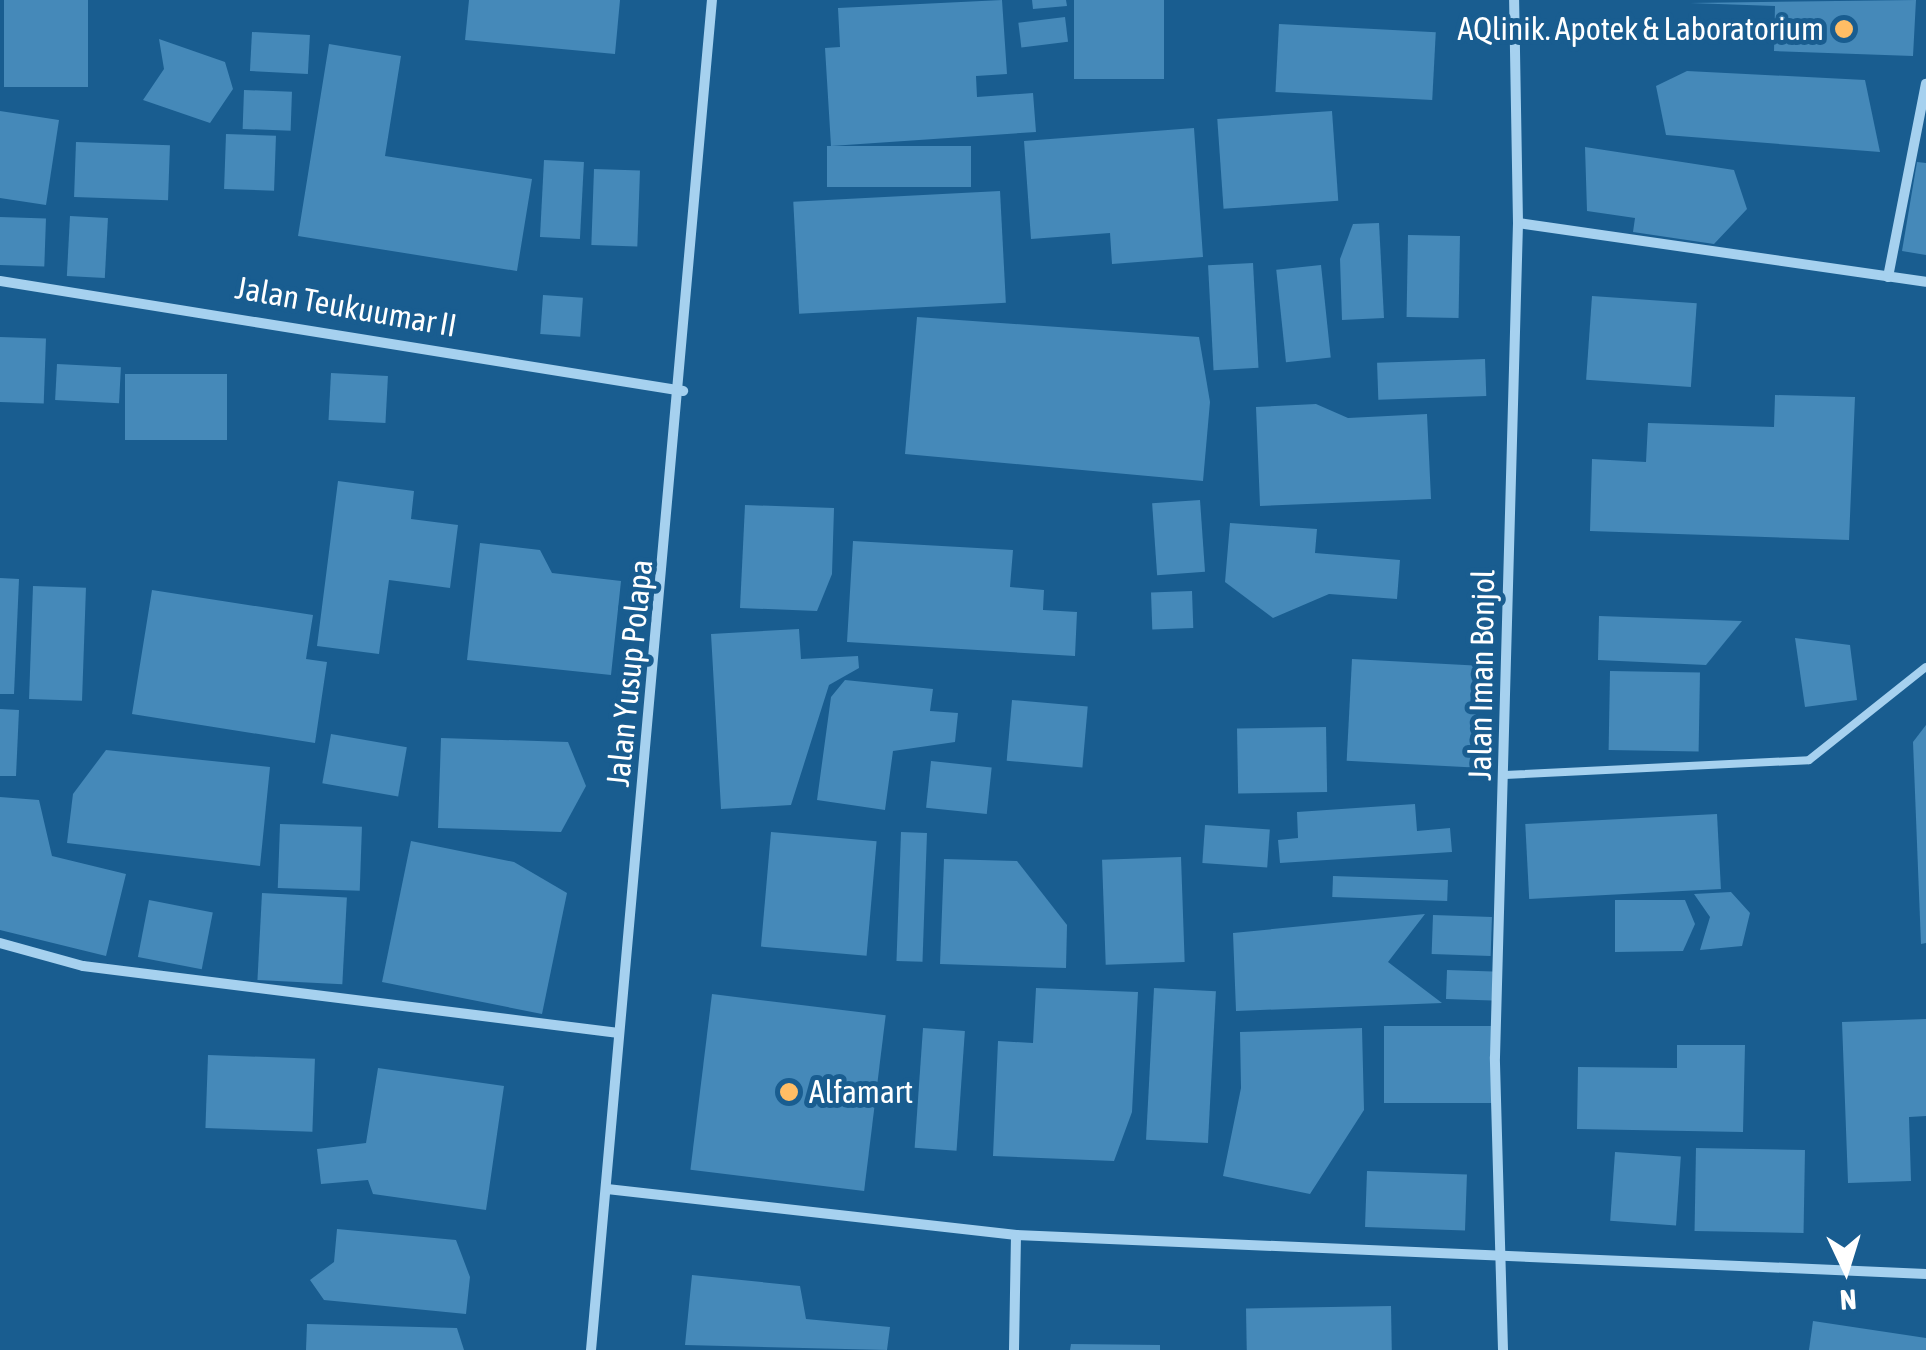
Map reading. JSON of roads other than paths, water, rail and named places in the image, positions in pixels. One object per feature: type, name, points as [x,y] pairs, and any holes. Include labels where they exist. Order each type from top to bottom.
[{"type":"street","name":"Jalan Yusup Polapa","points":[[591,1350],[683,391],[712,0]]},
{"type":"street","name":"Jalan Iman Bonjol","points":[[1503,1350],[1498,1258],[1518,223],[1514,0]]},
{"type":"street","points":[[1888,277],[1926,84]]},
{"type":"street","points":[[1518,223],[1926,282]]},
{"type":"street","name":"Jalan Teukuumar II","points":[[0,281],[683,391]]},
{"type":"street","points":[[0,944],[83,966],[619,1033]]},
{"type":"street","points":[[607,1189],[1016,1234],[1926,1274]]},
{"type":"street","points":[[1014,1350],[1016,1234]]},
{"type":"lane","points":[[1505,775],[1809,760],[1926,667]]},
{"type":"place","name":"AQlinik. Apotek & Laboratorium","points":[[1844,29]]},
{"type":"place","name":"Alfamart","points":[[789,1092]]}]
